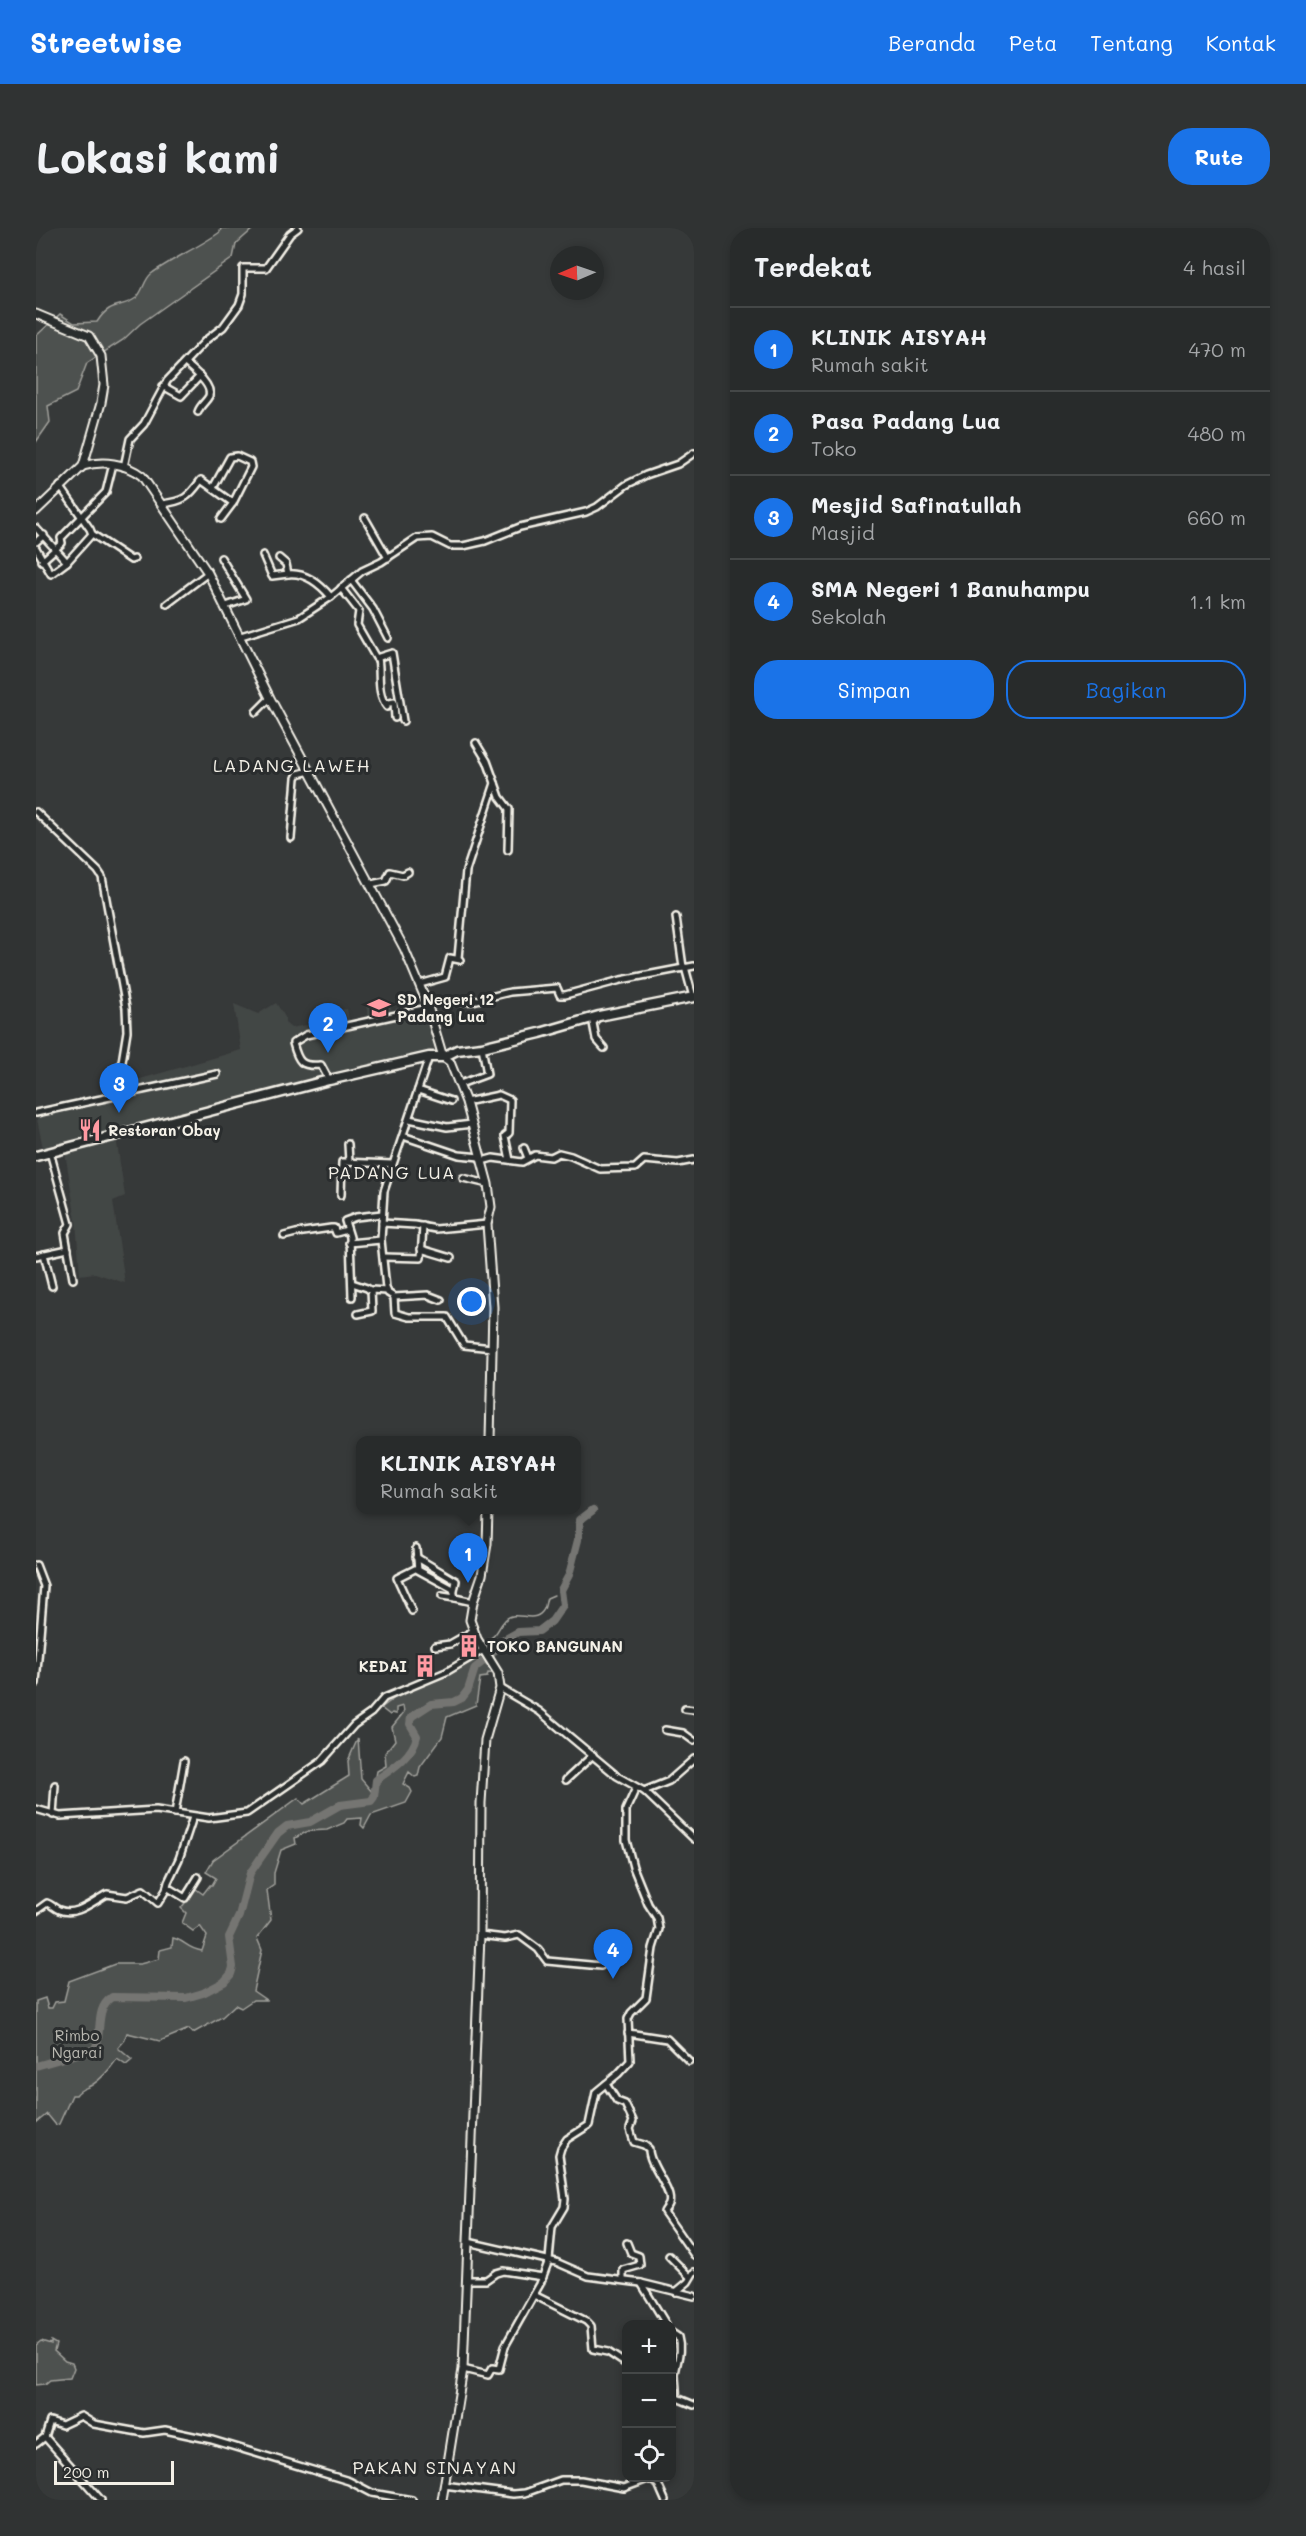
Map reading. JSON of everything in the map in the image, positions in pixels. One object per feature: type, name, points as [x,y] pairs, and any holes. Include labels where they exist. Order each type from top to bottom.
[{"type":"highway","points":[[36,1156],[329,1080],[429,1057],[442,1057],[457,1050],[482,1047],[598,1016],[694,997]]},
{"type":"main road","points":[[36,314],[51,322],[85,333],[92,339],[101,356],[104,372],[103,394],[83,466]]},
{"type":"main road","points":[[86,454],[97,462]]},
{"type":"main road","points":[[36,511],[83,466],[97,462],[113,464],[142,476],[208,573],[270,698],[371,884],[420,984],[442,1057],[450,1062],[460,1084],[488,1184],[491,1207],[488,1224],[493,1307],[490,1436]]},
{"type":"main road","points":[[441,2500],[463,2369],[480,1935],[480,1819],[485,1740],[500,1688],[497,1670],[473,1631],[470,1620],[482,1575],[487,1544],[488,1514]]},
{"type":"street","points":[[124,467],[130,439],[145,421],[163,386],[206,340],[223,327],[239,305],[243,298],[243,268],[266,268],[290,234],[298,228]]},
{"type":"street","points":[[185,363],[200,376],[209,391],[208,398],[200,406],[198,412]]},
{"type":"street","points":[[163,386],[181,396],[200,376]]},
{"type":"street","points":[[241,636],[274,624],[291,622],[417,538],[432,537],[450,546],[463,546],[485,541],[520,527],[586,512],[597,507],[626,485],[678,464],[694,453]]},
{"type":"street","points":[[213,488],[230,457],[237,456],[250,462],[251,467],[233,502],[221,519]]},
{"type":"street","points":[[42,561],[62,543],[61,538],[106,492],[113,464]]},
{"type":"street","points":[[162,504],[183,501],[195,490],[201,480],[233,502]]},
{"type":"street","points":[[60,486],[92,534],[131,560],[134,559]]},
{"type":"street","points":[[365,518],[388,558]]},
{"type":"street","points":[[36,528],[67,562]]},
{"type":"street","points":[[36,548],[49,574],[67,562],[92,534]]},
{"type":"street","points":[[36,542],[44,535]]},
{"type":"street","points":[[263,555],[272,576],[302,573],[322,586],[331,597]]},
{"type":"street","points":[[221,558],[246,599],[226,606]]},
{"type":"street","points":[[279,558],[286,564],[288,574]]},
{"type":"street","points":[[167,604],[208,573]]},
{"type":"street","points":[[351,580],[373,609],[388,638]]},
{"type":"street","points":[[341,588],[359,611],[357,625],[378,658],[380,666],[378,681],[386,706],[394,702],[395,718]]},
{"type":"street","points":[[378,658],[392,653],[403,721]]},
{"type":"street","points":[[256,712],[270,698]]},
{"type":"street","points":[[476,742],[487,760],[500,796],[509,809],[508,850]]},
{"type":"street","points":[[291,838],[296,778],[298,774],[310,771]]},
{"type":"street","points":[[420,984],[445,977],[449,958],[460,960],[458,958],[459,938],[463,924],[466,871],[491,789],[495,783]]},
{"type":"street","points":[[36,812],[102,877],[126,1008],[127,1031],[121,1068],[128,1094]]},
{"type":"street","points":[[371,884],[386,881],[390,872],[403,875],[408,872]]},
{"type":"street","points":[[676,917],[684,967],[694,997]]},
{"type":"street","points":[[329,1080],[321,1065],[302,1064],[295,1051],[293,1043],[295,1041],[306,1035],[428,1006],[473,1001],[510,992],[557,988],[561,995],[565,995],[694,966]]},
{"type":"street","points":[[598,1016],[593,1023],[596,1039],[604,1048]]},
{"type":"street","points":[[460,1084],[487,1074],[482,1047]]},
{"type":"street","points":[[387,1291],[381,1240],[384,1191],[429,1057]]},
{"type":"street","points":[[36,1113],[217,1074]]},
{"type":"street","points":[[418,1090],[451,1101]]},
{"type":"street","points":[[466,1102],[499,1095],[510,1100],[509,1133],[505,1136],[510,1160]]},
{"type":"street","points":[[409,1119],[447,1127],[472,1124]]},
{"type":"street","points":[[403,1136],[459,1155],[481,1159],[492,1158],[522,1162],[538,1155],[551,1156],[559,1153],[600,1169],[635,1168],[644,1160],[675,1163],[694,1160]]},
{"type":"street","points":[[348,1144],[349,1162]]},
{"type":"street","points":[[524,1148],[528,1158]]},
{"type":"street","points":[[50,1152],[70,1224],[65,1233],[73,1279]]},
{"type":"street","points":[[341,1195],[342,1163],[392,1164]]},
{"type":"street","points":[[463,1178],[488,1184]]},
{"type":"street","points":[[340,1231],[347,1219],[382,1214]]},
{"type":"street","points":[[382,1223],[436,1229],[488,1224]]},
{"type":"street","points":[[382,1257],[420,1258],[423,1226]]},
{"type":"street","points":[[284,1236],[331,1228],[340,1231],[350,1243],[352,1297]]},
{"type":"street","points":[[350,1243],[381,1240]]},
{"type":"street","points":[[36,1256],[68,1249]]},
{"type":"street","points":[[421,1250],[451,1258]]},
{"type":"street","points":[[44,1254],[52,1286]]},
{"type":"street","points":[[352,1283],[370,1291],[372,1311],[358,1314]]},
{"type":"street","points":[[370,1291],[372,1289],[387,1291],[394,1297],[428,1295],[441,1300]]},
{"type":"street","points":[[394,1297],[395,1313],[409,1317],[447,1317],[464,1345],[492,1348]]},
{"type":"street","points":[[416,1548],[417,1568]]},
{"type":"street","points":[[416,1557],[456,1581],[455,1594]]},
{"type":"street","points":[[36,1565],[44,1586],[36,1683]]},
{"type":"street","points":[[417,1568],[455,1594],[473,1602]]},
{"type":"street","points":[[411,1611],[397,1578],[417,1568]]},
{"type":"street","points":[[442,1596],[455,1594]]},
{"type":"street","points":[[435,1646],[450,1644],[473,1631]]},
{"type":"street","points":[[36,1809],[53,1815],[156,1810],[193,1817],[223,1818],[248,1813],[322,1761],[354,1725],[371,1713],[384,1698],[446,1672],[485,1649]]},
{"type":"street","points":[[500,1688],[539,1711],[617,1776],[644,1791],[694,1839]]},
{"type":"street","points":[[685,1708],[694,1710]]},
{"type":"street","points":[[665,1730],[683,1733],[694,1741]]},
{"type":"street","points":[[566,1780],[593,1755]]},
{"type":"street","points":[[644,1791],[669,1781],[694,1759]]},
{"type":"street","points":[[176,1813],[184,1761]]},
{"type":"street","points":[[53,1815],[55,1785]]},
{"type":"street","points":[[463,2369],[488,2375],[492,2368],[499,2369],[506,2346],[543,2277],[549,2260],[552,2227],[561,2213],[565,2199],[561,2148],[567,2139],[589,2125],[594,2096],[630,2061],[629,2016],[646,1998],[653,1948],[659,1929],[657,1918],[651,1911],[633,1867],[627,1845],[626,1810],[636,1788]]},
{"type":"street","points":[[36,1911],[47,1903],[57,1910],[72,1912],[107,1894],[127,1897],[143,1890],[158,1903],[179,1860],[193,1817]]},
{"type":"street","points":[[167,1887],[185,1898],[198,1877]]},
{"type":"street","points":[[480,1935],[505,1938],[519,1935],[538,1949],[547,1961],[601,1966]]},
{"type":"street","points":[[628,2033],[667,2039],[689,2061]]},
{"type":"street","points":[[606,2084],[616,2102],[625,2104],[633,2121],[630,2129],[634,2142],[649,2149],[650,2160],[669,2196],[669,2205],[664,2212],[694,2255]]},
{"type":"street","points":[[468,2242],[549,2260],[588,2276],[641,2283],[694,2296]]},
{"type":"street","points":[[623,2280],[623,2270],[640,2265],[639,2256],[631,2253],[627,2243]]},
{"type":"street","points":[[669,2256],[692,2275],[688,2282],[676,2292]]},
{"type":"street","points":[[467,2280],[486,2280],[495,2273],[503,2271],[543,2277]]},
{"type":"street","points":[[641,2283],[663,2320]]},
{"type":"street","points":[[534,2295],[589,2323],[593,2349],[608,2352],[622,2361]]},
{"type":"street","points":[[676,2336],[680,2343],[679,2365],[676,2372]]},
{"type":"street","points":[[676,2399],[694,2405]]},
{"type":"street","points":[[36,2444],[45,2437],[50,2421],[62,2425],[78,2416],[96,2424],[144,2433],[170,2430],[212,2440],[349,2481],[372,2493],[412,2500]]},
{"type":"street","points":[[45,2437],[101,2500]]},
{"type":"street","points":[[444,2486],[513,2494],[525,2493],[561,2480],[581,2480],[624,2488],[648,2479],[658,2484],[665,2500]]},
{"type":"shaded area","points":[[389,1000],[393,1015],[425,1011],[436,1042],[430,1052],[43,1148],[36,1114],[125,1092],[123,1084],[241,1050],[234,1004],[258,1014],[276,1003],[285,1017],[285,1023],[291,1028],[317,1023],[320,1021],[318,1016],[323,1009],[331,1011],[347,1009],[350,1024],[369,1020],[366,1005]]},
{"type":"shaded area","points":[[116,1137],[125,1196],[113,1201],[125,1283],[95,1273],[80,1275],[76,1221],[65,1152]]},
{"type":"green space","points":[[221,228],[254,228],[236,244],[233,258],[140,324],[123,340],[87,363],[76,392],[48,406],[50,422],[36,442],[36,336],[60,314],[74,323],[97,322],[107,311],[136,298],[151,274],[212,238],[220,232]]},
{"type":"green space","name":"Rimbo Ngarai","points":[[480,1650],[501,1674],[488,1673],[487,1677],[480,1678],[476,1705],[447,1717],[442,1737],[420,1767],[418,1776],[415,1777],[409,1772],[403,1784],[412,1792],[406,1803],[371,1815],[364,1828],[361,1825],[362,1818],[347,1819],[344,1823],[327,1830],[308,1831],[295,1838],[296,1844],[281,1850],[274,1873],[274,1885],[267,1890],[271,1920],[257,1938],[262,1950],[253,1991],[266,2000],[253,2000],[241,2008],[235,2005],[222,2017],[193,2033],[189,2029],[160,2041],[127,2033],[118,2048],[132,2060],[126,2065],[117,2059],[100,2079],[76,2095],[72,2095],[59,2124],[56,2125],[47,2114],[36,2123],[36,2001],[45,1998],[48,2008],[52,2008],[55,2002],[64,2001],[69,1981],[115,1964],[140,1964],[159,1959],[160,1950],[172,1947],[173,1938],[202,1951],[207,1936],[200,1926],[193,1931],[182,1923],[186,1913],[181,1908],[196,1889],[203,1894],[212,1885],[216,1878],[206,1872],[213,1860],[298,1798],[304,1804],[349,1776],[348,1761],[358,1738],[361,1779],[373,1793],[377,1771],[386,1766],[385,1753],[395,1740],[392,1727],[404,1712],[403,1706],[396,1708],[396,1714],[390,1715],[381,1708],[422,1678],[446,1670]]},
{"type":"green space","points":[[41,2341],[51,2344],[51,2341],[56,2344],[54,2351],[65,2361],[72,2363],[74,2368],[70,2378],[50,2380],[45,2384],[36,2385],[36,2345]]},
{"type":"waterway","points":[[36,2066],[95,2049],[101,2014],[106,2002],[112,1997],[186,1998],[203,1993],[224,1982],[231,1974],[233,1967],[229,1937],[239,1916],[250,1873],[278,1833],[287,1826],[310,1822],[340,1805],[371,1801],[374,1797],[376,1780],[401,1761],[415,1743],[417,1736],[410,1724],[411,1717],[431,1704],[454,1702],[462,1698],[468,1690],[475,1668],[490,1656],[502,1641],[518,1632],[539,1631],[552,1621],[563,1605],[561,1590],[569,1575],[578,1540],[580,1520],[593,1510]]},
{"type":"waterway","points":[[485,1642],[509,1617],[538,1615],[544,1609],[547,1598],[554,1595]]},
{"type":"place","name":"SD Negeri 12 Padang Lua","points":[[379,1008]]},
{"type":"place","name":"Pasa Padang Lua","points":[[328,1053]]},
{"type":"place","name":"Mesjid Safinatullah","points":[[119,1113]]},
{"type":"place","name":"Restoran Obay","points":[[90,1130]]},
{"type":"place","name":"KLINIK AISYAH","points":[[468,1583]]},
{"type":"place","name":"TOKO BANGUNAN","points":[[469,1646]]},
{"type":"place","name":"KEDAI","points":[[425,1666]]},
{"type":"place","name":"SMA Negeri 1 Banuhampu","points":[[613,1979]]},
{"type":"district","name":"LADANG LAWEH","points":[[292,765]]},
{"type":"district","name":"PADANG LUA","points":[[392,1172]]},
{"type":"district","name":"PAKAN SINAYAN","points":[[435,2467]]}]
